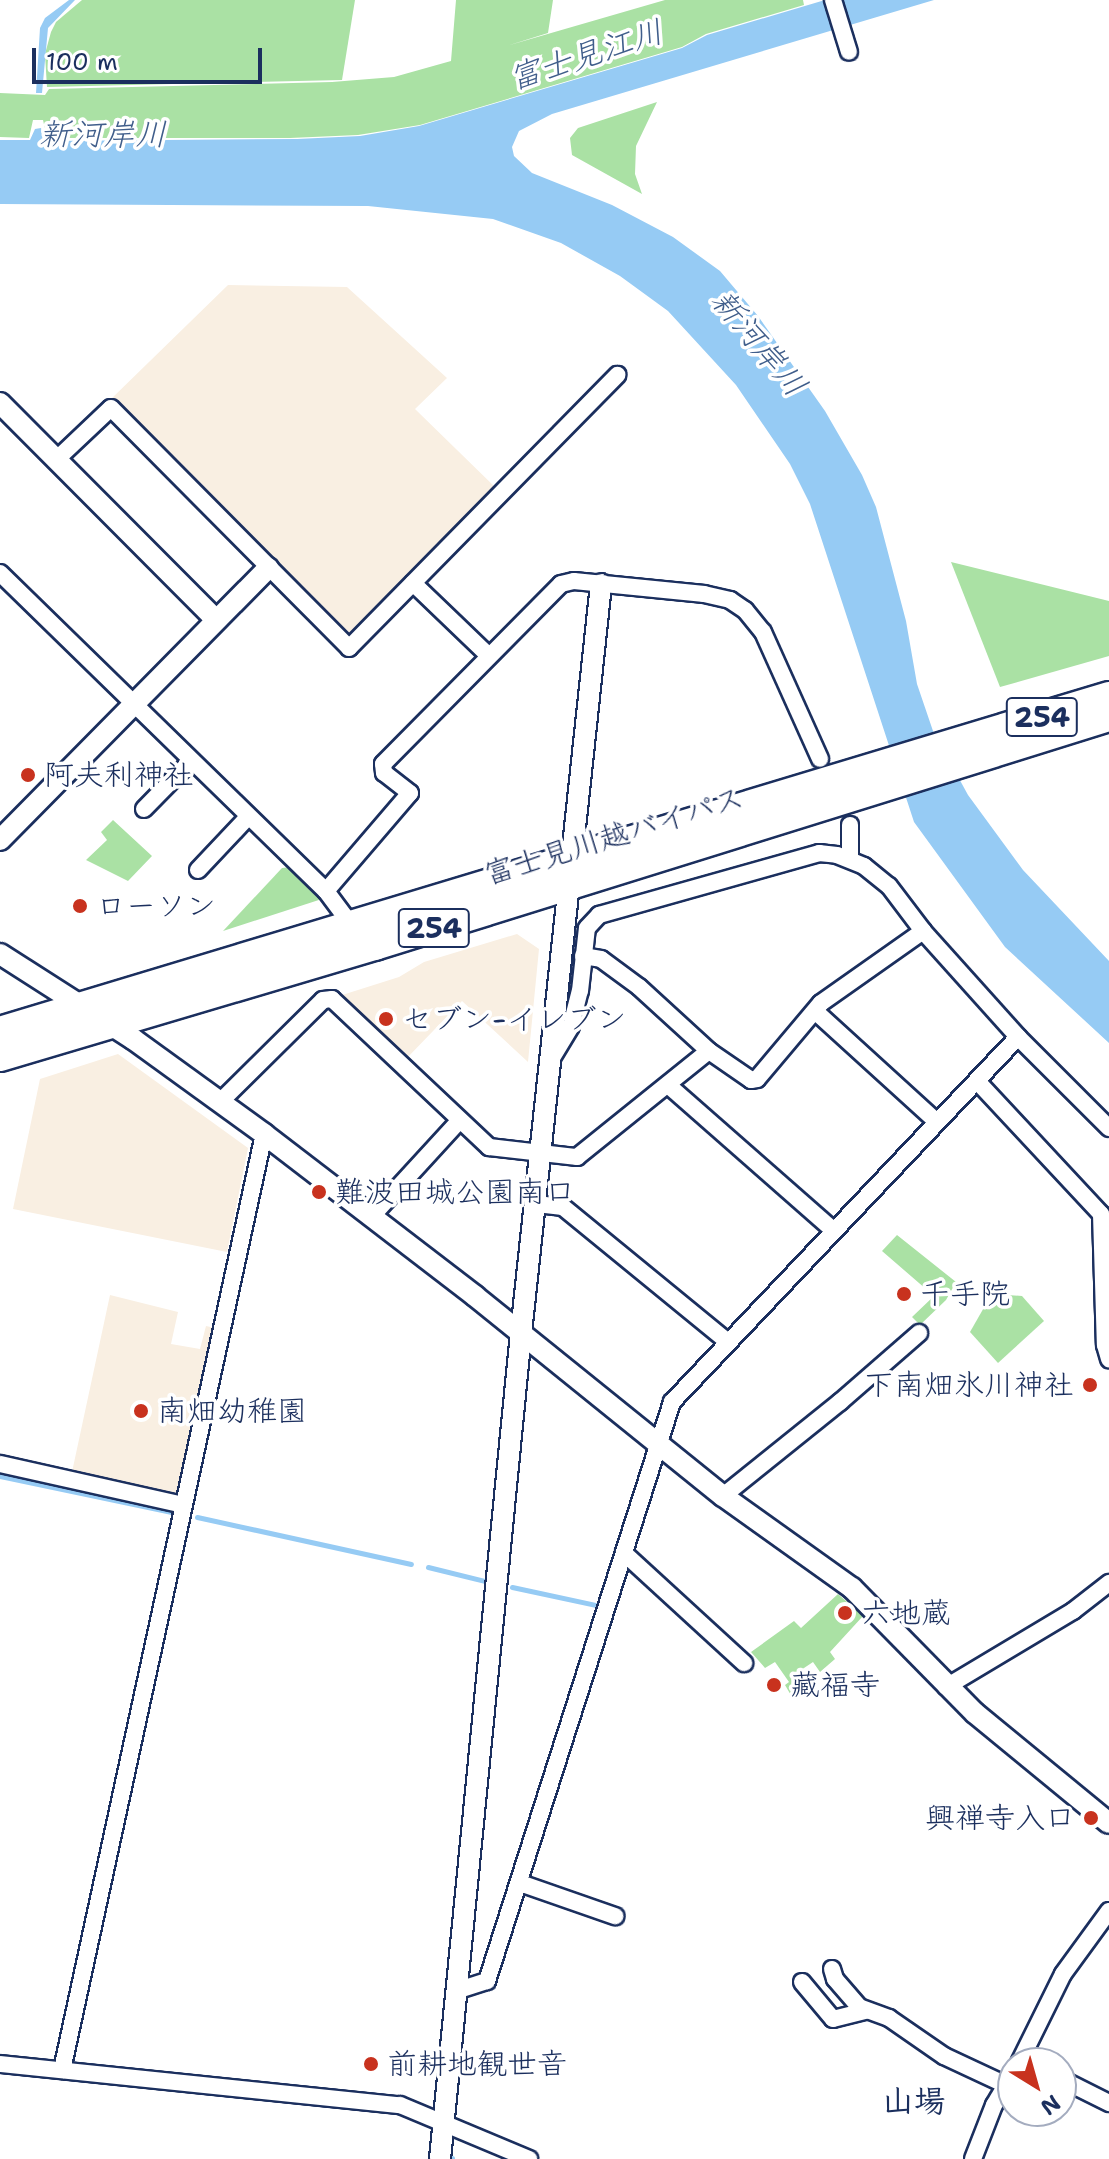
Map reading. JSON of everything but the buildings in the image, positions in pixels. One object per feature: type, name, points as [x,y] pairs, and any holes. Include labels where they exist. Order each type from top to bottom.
[{"type":"highway","name":"富士見川越バイパス","points":[[0,1057],[569,887],[862,783],[980,746],[1109,696]]},
{"type":"highway","name":"富士見川越バイパス","points":[[980,746],[1109,717]]},
{"type":"highway","name":"富士見川越バイパス","points":[[0,1031],[85,1008],[572,858],[862,783]]},
{"type":"street","points":[[833,0],[849,52]]},
{"type":"street","points":[[57,459],[111,408],[349,648],[617,375]]},
{"type":"street","points":[[0,403],[216,620]]},
{"type":"street","points":[[0,840],[268,568]]},
{"type":"street","points":[[0,573],[190,762],[326,891],[352,926]]},
{"type":"street","points":[[326,891],[410,793],[384,773],[383,764],[561,584],[574,581],[704,594],[730,600],[745,610],[763,632],[820,759]]},
{"type":"street","points":[[413,583],[489,656]]},
{"type":"street","points":[[440,2159],[459,1990],[521,1333],[601,584]]},
{"type":"street","points":[[144,809],[190,762]]},
{"type":"street","points":[[198,870],[248,817]]},
{"type":"street","points":[[850,825],[850,858]]},
{"type":"street","points":[[552,1058],[571,1026],[587,928],[599,915],[819,853],[850,858],[889,886],[923,931],[1018,1037],[1109,1128]]},
{"type":"street","points":[[583,956],[601,959],[639,987],[709,1051],[751,1080],[757,1079],[815,1011],[923,931]]},
{"type":"street","points":[[0,954],[112,1025],[264,1134],[521,1333],[723,1496],[852,1588],[946,1687],[1109,1823]]},
{"type":"street","points":[[220,1102],[323,1000],[332,999],[489,1147],[542,1155],[582,1155],[709,1051]]},
{"type":"street","points":[[815,1011],[936,1121]]},
{"type":"street","points":[[459,1990],[487,1981],[672,1402],[1018,1037]]},
{"type":"street","points":[[977,1081],[1101,1214],[1105,1345],[1109,1359]]},
{"type":"street","points":[[668,1085],[833,1230]]},
{"type":"street","points":[[372,1216],[460,1120]]},
{"type":"street","points":[[62,2070],[264,1134]]},
{"type":"street","points":[[537,1204],[563,1207],[728,1342]]},
{"type":"street","points":[[723,1496],[840,1402],[919,1333]]},
{"type":"street","points":[[0,1464],[183,1505]]},
{"type":"street","points":[[624,1553],[744,1663]]},
{"type":"street","points":[[946,1687],[1073,1611],[1109,1583]]},
{"type":"street","points":[[520,1883],[615,1916]]},
{"type":"street","points":[[1028,2047],[1063,1974],[1109,1911]]},
{"type":"street","points":[[832,1969],[835,1979],[853,2002],[866,2011],[889,2018],[944,2056],[997,2065]]},
{"type":"street","points":[[802,1982],[833,2019],[866,2011]]},
{"type":"street","points":[[0,2064],[400,2105],[529,2159]]},
{"type":"street","points":[[1077,2087],[1109,2103]]},
{"type":"street","points":[[973,2159],[997,2100]]},
{"type":"shaded area","points":[[228,285],[347,287],[447,378],[415,409],[497,489],[353,634],[340,629],[110,400]]},
{"type":"shaded area","points":[[517,934],[539,949],[528,1062],[462,1001],[406,1059],[339,996],[399,977],[424,962]]},
{"type":"shaded area","points":[[118,1054],[248,1148],[227,1252],[13,1209],[40,1079]]},
{"type":"shaded area","name":"南畑幼稚園","points":[[110,1295],[178,1312],[171,1344],[200,1349],[206,1326],[215,1328],[180,1492],[176,1495],[72,1472]]},
{"type":"green space","points":[[82,0],[355,0],[342,80],[47,87],[45,54],[51,32],[56,22]]},
{"type":"green space","points":[[456,0],[553,0],[548,33],[506,46],[665,0],[803,0],[804,5],[706,34],[682,47],[420,125],[358,135],[290,138],[47,138],[43,120],[33,120],[29,138],[0,137],[0,93],[45,95],[49,89],[332,82],[394,77],[451,61]]},
{"type":"green space","points":[[657,102],[636,146],[635,174],[642,194],[572,155],[570,138],[578,128]]},
{"type":"green space","points":[[951,562],[1109,601],[1109,656],[1000,687]]},
{"type":"green space","points":[[113,820],[152,856],[128,881],[86,860],[107,840],[101,832]]},
{"type":"green space","points":[[291,867],[325,898],[223,931],[282,868]]},
{"type":"green space","points":[[897,1235],[956,1282],[946,1300],[920,1325],[912,1317],[934,1296],[882,1251]]},
{"type":"green space","points":[[1007,1295],[1022,1296],[1044,1321],[998,1363],[970,1332],[986,1304]]},
{"type":"green space","points":[[838,1594],[863,1616],[830,1652],[835,1659],[820,1672],[813,1662],[798,1672],[807,1687],[792,1697],[785,1685],[789,1682],[775,1662],[765,1668],[751,1652],[794,1621],[801,1628]]},
{"type":"water","points":[[69,0],[75,0],[48,28],[42,93],[36,93],[40,28],[45,18]]},
{"type":"water","name":"新河岸川","points":[[825,0],[934,0],[552,114],[519,131],[512,147],[514,156],[532,173],[612,205],[673,237],[720,271],[758,316],[825,411],[862,475],[876,507],[906,621],[917,684],[933,731],[968,795],[1023,870],[1109,961],[1109,1043],[1005,947],[914,822],[810,504],[790,464],[736,385],[668,311],[620,276],[561,243],[493,219],[368,206],[0,204],[0,140],[30,140],[35,129],[41,128],[44,141],[360,136],[419,126],[682,48],[707,35]]},
{"type":"waterway","points":[[0,1476],[175,1513]]},
{"type":"waterway","points":[[197,1517],[411,1564]]},
{"type":"waterway","points":[[428,1567],[485,1581]]},
{"type":"waterway","points":[[512,1587],[601,1606]]},
{"type":"place","name":"阿夫利神社","points":[[28,775]]},
{"type":"place","name":"ローソン","points":[[80,906]]},
{"type":"place","name":"セブン-イレブン","points":[[386,1019]]},
{"type":"place","name":"難波田城公園南口","points":[[319,1192]]},
{"type":"place","name":"千手院","points":[[904,1294]]},
{"type":"place","name":"下南畑氷川神社","points":[[1090,1385]]},
{"type":"place","name":"南畑幼稚園","points":[[141,1411]]},
{"type":"place","name":"六地蔵","points":[[845,1613]]},
{"type":"place","name":"藏福寺","points":[[774,1685]]},
{"type":"place","name":"興禅寺入口","points":[[1091,1818]]},
{"type":"place","name":"前耕地観世音","points":[[371,2064]]},
{"type":"district","name":"山場","points":[[914,2101]]},
{"type":"water label","name":"富士見江川","points":[[586,55]]}]
